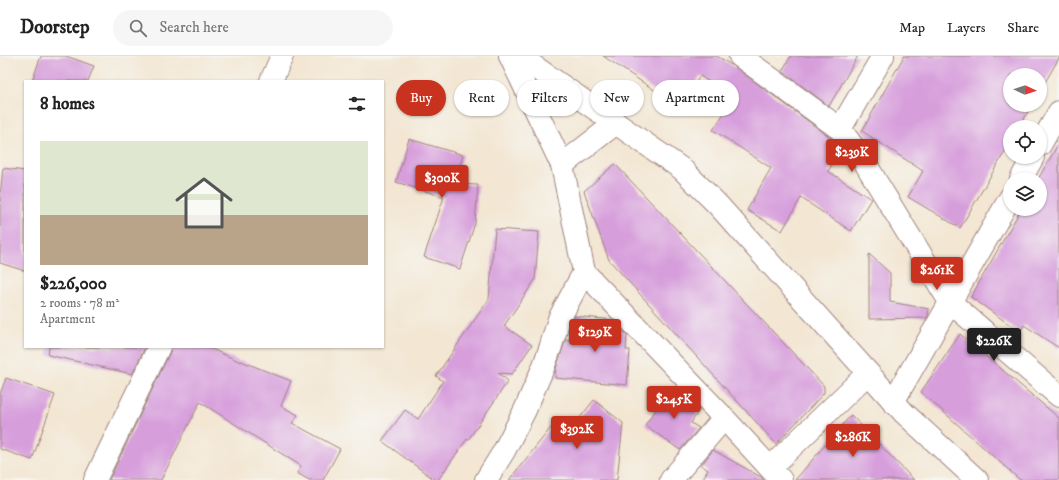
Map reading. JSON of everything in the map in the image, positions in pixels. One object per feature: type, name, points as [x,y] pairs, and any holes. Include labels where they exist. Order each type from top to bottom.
[{"type":"street","points":[[271,80],[282,56]]},
{"type":"street","points":[[510,56],[562,165],[584,272],[776,474],[868,373]]},
{"type":"street","points":[[518,56],[682,169],[718,205],[893,402],[977,480]]},
{"type":"street","points":[[740,56],[840,129],[864,161],[876,183],[950,302],[1059,396]]},
{"type":"street","points":[[840,129],[884,56]]},
{"type":"street","points":[[1047,133],[1059,112]]},
{"type":"street","points":[[562,165],[616,123]]},
{"type":"street","points":[[893,402],[1003,210]]},
{"type":"street","points":[[486,480],[504,451],[525,410],[550,349],[558,319],[584,272]]},
{"type":"street","points":[[95,480],[159,348]]},
{"type":"street","points":[[671,480],[724,418]]},
{"type":"building","points":[[41,56],[66,56],[94,66],[88,80],[32,80]]},
{"type":"building","points":[[603,56],[717,56],[736,68],[831,138],[841,151],[828,171],[871,199],[851,231],[801,198],[782,231],[747,210],[771,168],[713,130],[722,116],[739,116],[739,80],[706,80],[700,76],[697,80],[652,80],[652,88],[644,83],[644,80],[639,80]]},
{"type":"building","points":[[791,56],[858,56],[829,106],[782,71]]},
{"type":"building","points":[[904,56],[1059,56],[1047,79],[1047,68],[1003,68],[1003,112],[1028,112],[1023,120],[1003,120],[1003,155],[960,228],[908,197],[923,171],[862,131]]},
{"type":"building","points":[[409,139],[463,155],[455,184],[478,185],[475,223],[460,269],[424,257],[444,197],[396,182]]},
{"type":"building","points":[[1059,143],[1059,348],[1024,325],[1020,332],[971,297],[1017,216],[1047,216],[1047,172],[1042,172]]},
{"type":"building","points":[[615,164],[824,386],[824,393],[776,444],[609,260],[584,191]]},
{"type":"building","points":[[3,168],[24,171],[24,271],[0,263],[0,196]]},
{"type":"building","points":[[495,229],[539,232],[535,280],[504,326],[532,345],[512,374],[498,373],[508,381],[468,440],[467,439],[438,480],[435,480],[382,441],[405,410],[418,419],[443,381],[436,376],[489,299]]},
{"type":"building","points":[[869,254],[890,273],[890,302],[929,309],[927,318],[869,319]]},
{"type":"building","points":[[575,316],[613,320],[627,335],[626,350],[630,350],[627,385],[555,378],[556,368],[566,339],[570,340],[571,323]]},
{"type":"building","points":[[960,334],[1059,418],[1059,480],[1020,480],[921,392]]},
{"type":"building","points":[[49,348],[145,348],[132,374],[48,355]]},
{"type":"building","points":[[171,348],[209,348],[291,381],[281,406],[298,415],[292,423],[340,449],[323,480],[309,480],[297,473],[301,466],[200,402],[161,480],[109,480]]},
{"type":"building","points":[[6,378],[55,395],[32,460],[0,449],[0,394]]},
{"type":"building","points":[[671,388],[699,410],[691,423],[699,428],[680,450],[645,425]]},
{"type":"building","points":[[594,400],[623,423],[617,480],[509,480],[558,419],[571,429]]},
{"type":"building","points":[[851,415],[914,480],[795,480]]},
{"type":"building","points":[[713,450],[764,480],[702,480],[708,470],[701,465]]}]
